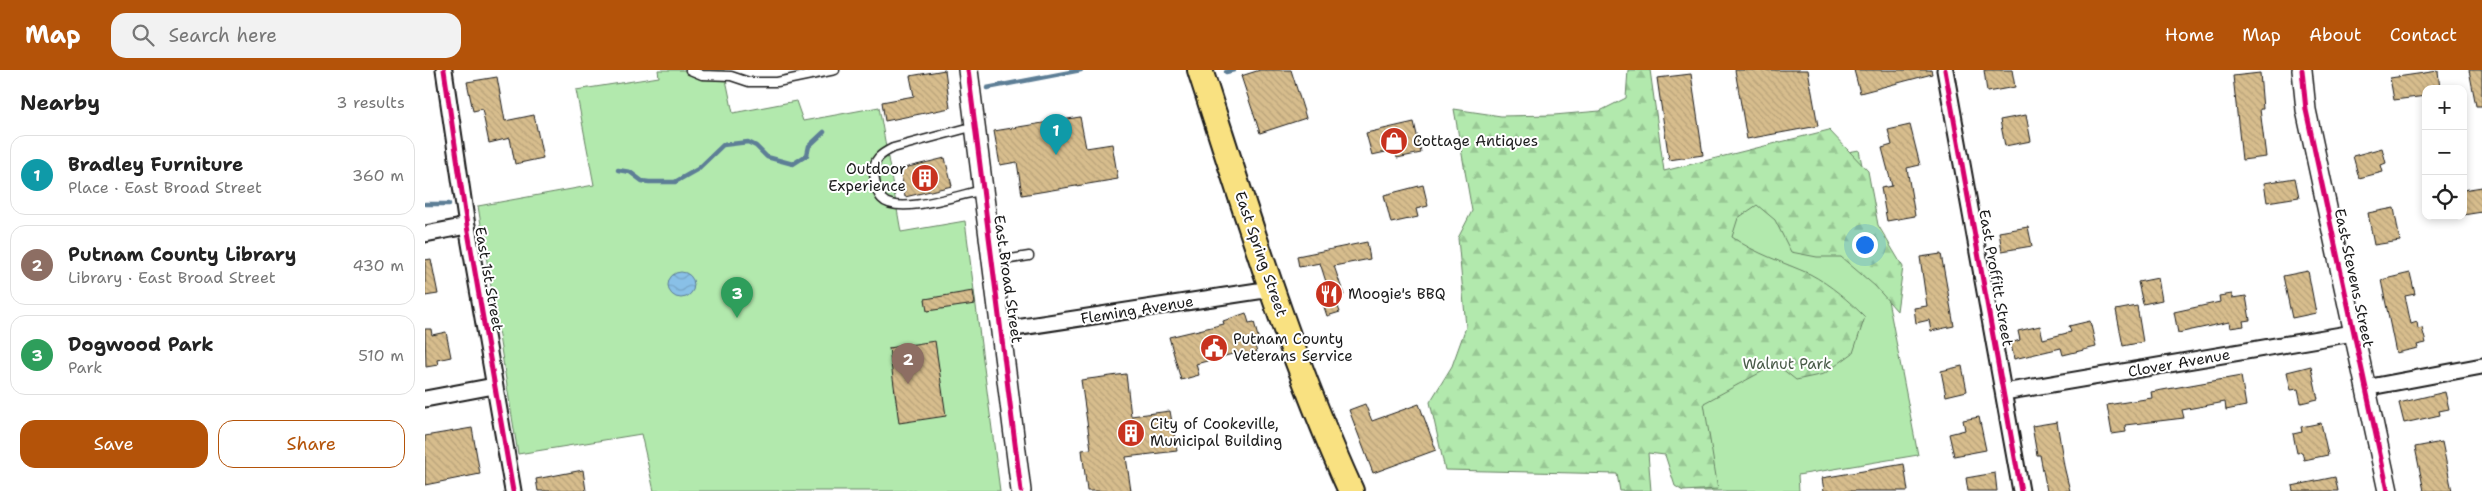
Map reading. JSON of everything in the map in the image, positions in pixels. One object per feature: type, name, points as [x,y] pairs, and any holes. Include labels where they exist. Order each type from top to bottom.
[{"type":"main road","name":"East Spring Street","points":[[1200,70],[1271,289],[1312,402],[1351,491]]},
{"type":"street","name":"East 1st Street","points":[[444,70],[467,226],[513,491]]},
{"type":"street","name":"East Broad Street","points":[[968,70],[1021,491]]},
{"type":"street","name":"East Proffitt Street","points":[[1945,70],[2021,491]]},
{"type":"street","name":"East Stevens Street","points":[[2302,70],[2305,110],[2388,491]]},
{"type":"street","points":[[425,234],[467,226]]},
{"type":"street","name":"Fleming Avenue","points":[[1002,330],[1271,289]]},
{"type":"street","name":"Clover Avenue","points":[[2004,392],[2353,333]]},
{"type":"street","points":[[2365,388],[2482,366]]},
{"type":"street","points":[[425,399],[494,386]]},
{"type":"lane","points":[[690,70],[701,75],[731,76],[749,82],[767,82],[835,70]]},
{"type":"lane","points":[[975,126],[893,148],[881,154],[874,164],[874,174],[877,189],[882,199],[891,205],[905,206],[983,190]]},
{"type":"lane","points":[[992,262],[1029,256]]},
{"type":"green space","points":[[658,70],[724,70],[733,113],[796,101],[803,121],[879,107],[901,232],[965,221],[1000,491],[654,491],[641,434],[518,454],[478,206],[594,185],[576,90],[659,77]]},
{"type":"green space","points":[[1628,70],[1650,70],[1664,171],[1829,130],[1868,171],[1878,225],[1903,267],[1897,311],[1875,286],[1841,257],[1817,257],[1791,252],[1775,220],[1757,205],[1738,218],[1732,237],[1760,253],[1818,278],[1853,305],[1865,317],[1853,353],[1824,374],[1796,380],[1776,364],[1704,403],[1718,489],[1683,491],[1675,486],[1665,455],[1648,453],[1651,491],[1620,491],[1617,474],[1445,470],[1430,402],[1452,366],[1466,327],[1458,238],[1472,211],[1454,109],[1501,116],[1554,115],[1600,111],[1626,98]]},
{"type":"green space","name":"Walnut Park","points":[[1859,150],[1918,455],[1798,475],[1799,491],[1694,491],[1647,189]]},
{"type":"water","points":[[681,272],[690,276],[694,285],[690,294],[681,298],[672,294],[668,285],[672,276]]},
{"type":"building","points":[[945,70],[950,108],[885,121],[882,102],[914,96],[910,76]]},
{"type":"building","points":[[1260,70],[1291,70],[1306,118],[1260,133],[1241,76]]},
{"type":"building","points":[[1735,70],[1808,70],[1818,126],[1747,139]]},
{"type":"building","points":[[1854,70],[1931,70],[1932,74],[1860,93]]},
{"type":"building","points":[[1984,70],[2012,70],[2015,87],[1987,92]]},
{"type":"building","points":[[2469,70],[2482,70],[2482,106],[2476,106]]},
{"type":"building","points":[[2438,71],[2440,85],[2422,85],[2422,96],[2394,100],[2390,78]]},
{"type":"building","points":[[2260,73],[2263,109],[2260,109],[2266,157],[2242,160],[2233,76]]},
{"type":"building","points":[[1691,74],[1703,155],[1669,160],[1657,78]]},
{"type":"building","points":[[497,77],[505,121],[534,115],[543,158],[515,164],[510,138],[489,143],[482,109],[473,111],[467,82]]},
{"type":"building","points":[[2026,115],[2031,141],[2005,146],[2000,120]]},
{"type":"building","points":[[1080,117],[1086,148],[1112,144],[1118,179],[1022,195],[1017,162],[1000,165],[994,131]]},
{"type":"building","name":"Cottage Antiques","points":[[1414,122],[1421,153],[1397,158],[1395,150],[1372,155],[1366,133]]},
{"type":"building","points":[[1910,125],[1920,165],[1907,168],[1915,216],[1887,221],[1881,188],[1892,186],[1882,148],[1892,145],[1888,130]]},
{"type":"building","points":[[2382,148],[2386,163],[2381,165],[2383,172],[2359,178],[2353,156]]},
{"type":"building","name":"Outdoor Experience","points":[[945,158],[952,186],[905,197],[900,169]]},
{"type":"building","points":[[2295,178],[2299,197],[2267,202],[2264,183]]},
{"type":"building","points":[[1423,185],[1428,206],[1416,209],[1418,217],[1391,223],[1384,195]]},
{"type":"building","points":[[2482,187],[2482,212],[2467,214],[2467,189]]},
{"type":"building","points":[[2394,208],[2400,241],[2374,245],[2368,213]]},
{"type":"building","points":[[2028,227],[2032,246],[2002,251],[1999,232]]},
{"type":"building","points":[[1367,242],[1370,259],[1334,266],[1344,295],[1339,297],[1341,302],[1337,304],[1340,312],[1327,316],[1319,292],[1322,291],[1321,287],[1327,285],[1320,263],[1299,267],[1297,256]]},
{"type":"building","points":[[1941,254],[1954,326],[1931,331],[1929,320],[1916,323],[1914,308],[1927,306],[1920,257]]},
{"type":"building","points":[[431,259],[438,294],[425,296],[425,260]]},
{"type":"building","points":[[2308,271],[2316,313],[2292,318],[2283,276]]},
{"type":"building","points":[[2410,273],[2415,294],[2405,296],[2411,324],[2417,322],[2418,329],[2422,328],[2426,343],[2417,345],[2418,348],[2396,353],[2381,280]]},
{"type":"building","points":[[2158,278],[2162,300],[2143,304],[2138,282]]},
{"type":"building","points":[[973,291],[975,304],[927,311],[925,299]]},
{"type":"building","points":[[2232,294],[2232,298],[2246,296],[2250,320],[2243,321],[2244,326],[2230,328],[2229,322],[2178,333],[2174,312],[2220,302],[2219,296]]},
{"type":"building","points":[[2137,306],[2143,342],[2123,346],[2116,310]]},
{"type":"building","name":"Putnam County Veterans Service","points":[[1246,313],[1249,323],[1254,322],[1259,341],[1254,343],[1257,352],[1239,357],[1236,353],[1196,364],[1199,375],[1181,380],[1169,337],[1224,324],[1223,321]]},
{"type":"building","points":[[2090,321],[2096,347],[2063,355],[2061,348],[2014,359],[2011,343],[2020,340],[2018,331],[2040,326],[2043,339],[2071,332],[2069,326]]},
{"type":"building","points":[[425,329],[431,329],[432,335],[446,332],[451,357],[437,360],[438,365],[426,367]]},
{"type":"building","points":[[935,341],[946,416],[899,423],[889,348]]},
{"type":"building","points":[[1962,366],[1967,391],[1946,396],[1941,371]]},
{"type":"building","points":[[2311,366],[2318,399],[2301,403],[2298,389],[2291,390],[2287,372]]},
{"type":"building","name":"City of Cookeville, Municipal Building","points":[[1126,374],[1131,416],[1170,411],[1177,451],[1126,457],[1131,491],[1087,491],[1082,450],[1091,449],[1081,380]]},
{"type":"building","points":[[2241,376],[2246,406],[2226,410],[2225,402],[2182,410],[2184,418],[2125,425],[2126,432],[2112,434],[2107,405],[2152,398],[2151,392]]},
{"type":"building","points":[[2445,392],[2449,409],[2439,411],[2440,415],[2404,423],[2399,403]]},
{"type":"building","points":[[1365,404],[1372,421],[1419,404],[1436,450],[1373,473],[1349,410]]},
{"type":"building","points":[[1979,417],[1986,450],[1954,456],[1949,434],[1965,430],[1963,420]]},
{"type":"building","points":[[2057,422],[2070,491],[2047,491],[2040,455],[2037,455],[2032,426]]},
{"type":"building","points":[[2321,423],[2328,455],[2304,460],[2302,452],[2297,453],[2293,434],[2302,432],[2301,427]]},
{"type":"building","points":[[472,428],[480,474],[425,485],[425,436]]},
{"type":"building","points":[[2442,442],[2452,491],[2424,491],[2415,447]]},
{"type":"building","points":[[1904,464],[1908,491],[1824,491],[1822,478]]},
{"type":"building","points":[[583,470],[586,491],[538,491],[536,479]]},
{"type":"building","points":[[1995,473],[1997,491],[1968,491],[1966,478]]},
{"type":"building","points":[[2335,477],[2338,491],[2293,491],[2292,486]]},
{"type":"waterway","points":[[987,88],[1081,70]]},
{"type":"waterway","points":[[1226,72],[1234,70]]},
{"type":"waterway","points":[[618,170],[630,172],[642,181],[675,182],[698,169],[723,145],[748,142],[756,146],[767,157],[793,164],[807,155],[809,146],[824,132]]},
{"type":"waterway","points":[[425,204],[449,204]]},
{"type":"cycle path","points":[[444,70],[467,226],[513,491]]},
{"type":"cycle path","points":[[968,70],[1021,491]]},
{"type":"cycle path","points":[[1945,70],[2021,491]]},
{"type":"cycle path","points":[[2302,70],[2306,110],[2388,491]]},
{"type":"place","name":"Cottage Antiques","points":[[1394,141]]},
{"type":"place","name":"Bradley Furniture","points":[[1056,155]]},
{"type":"place","name":"Outdoor Experience","points":[[925,178]]},
{"type":"place","name":"Moogie's BBQ","points":[[1329,294]]},
{"type":"place","name":"Dogwood Park","points":[[737,318]]},
{"type":"place","name":"Putnam County Veterans Service","points":[[1214,348]]},
{"type":"place","name":"Putnam County Library","points":[[908,384]]},
{"type":"place","name":"City of Cookeville, Municipal Building","points":[[1131,433]]}]
